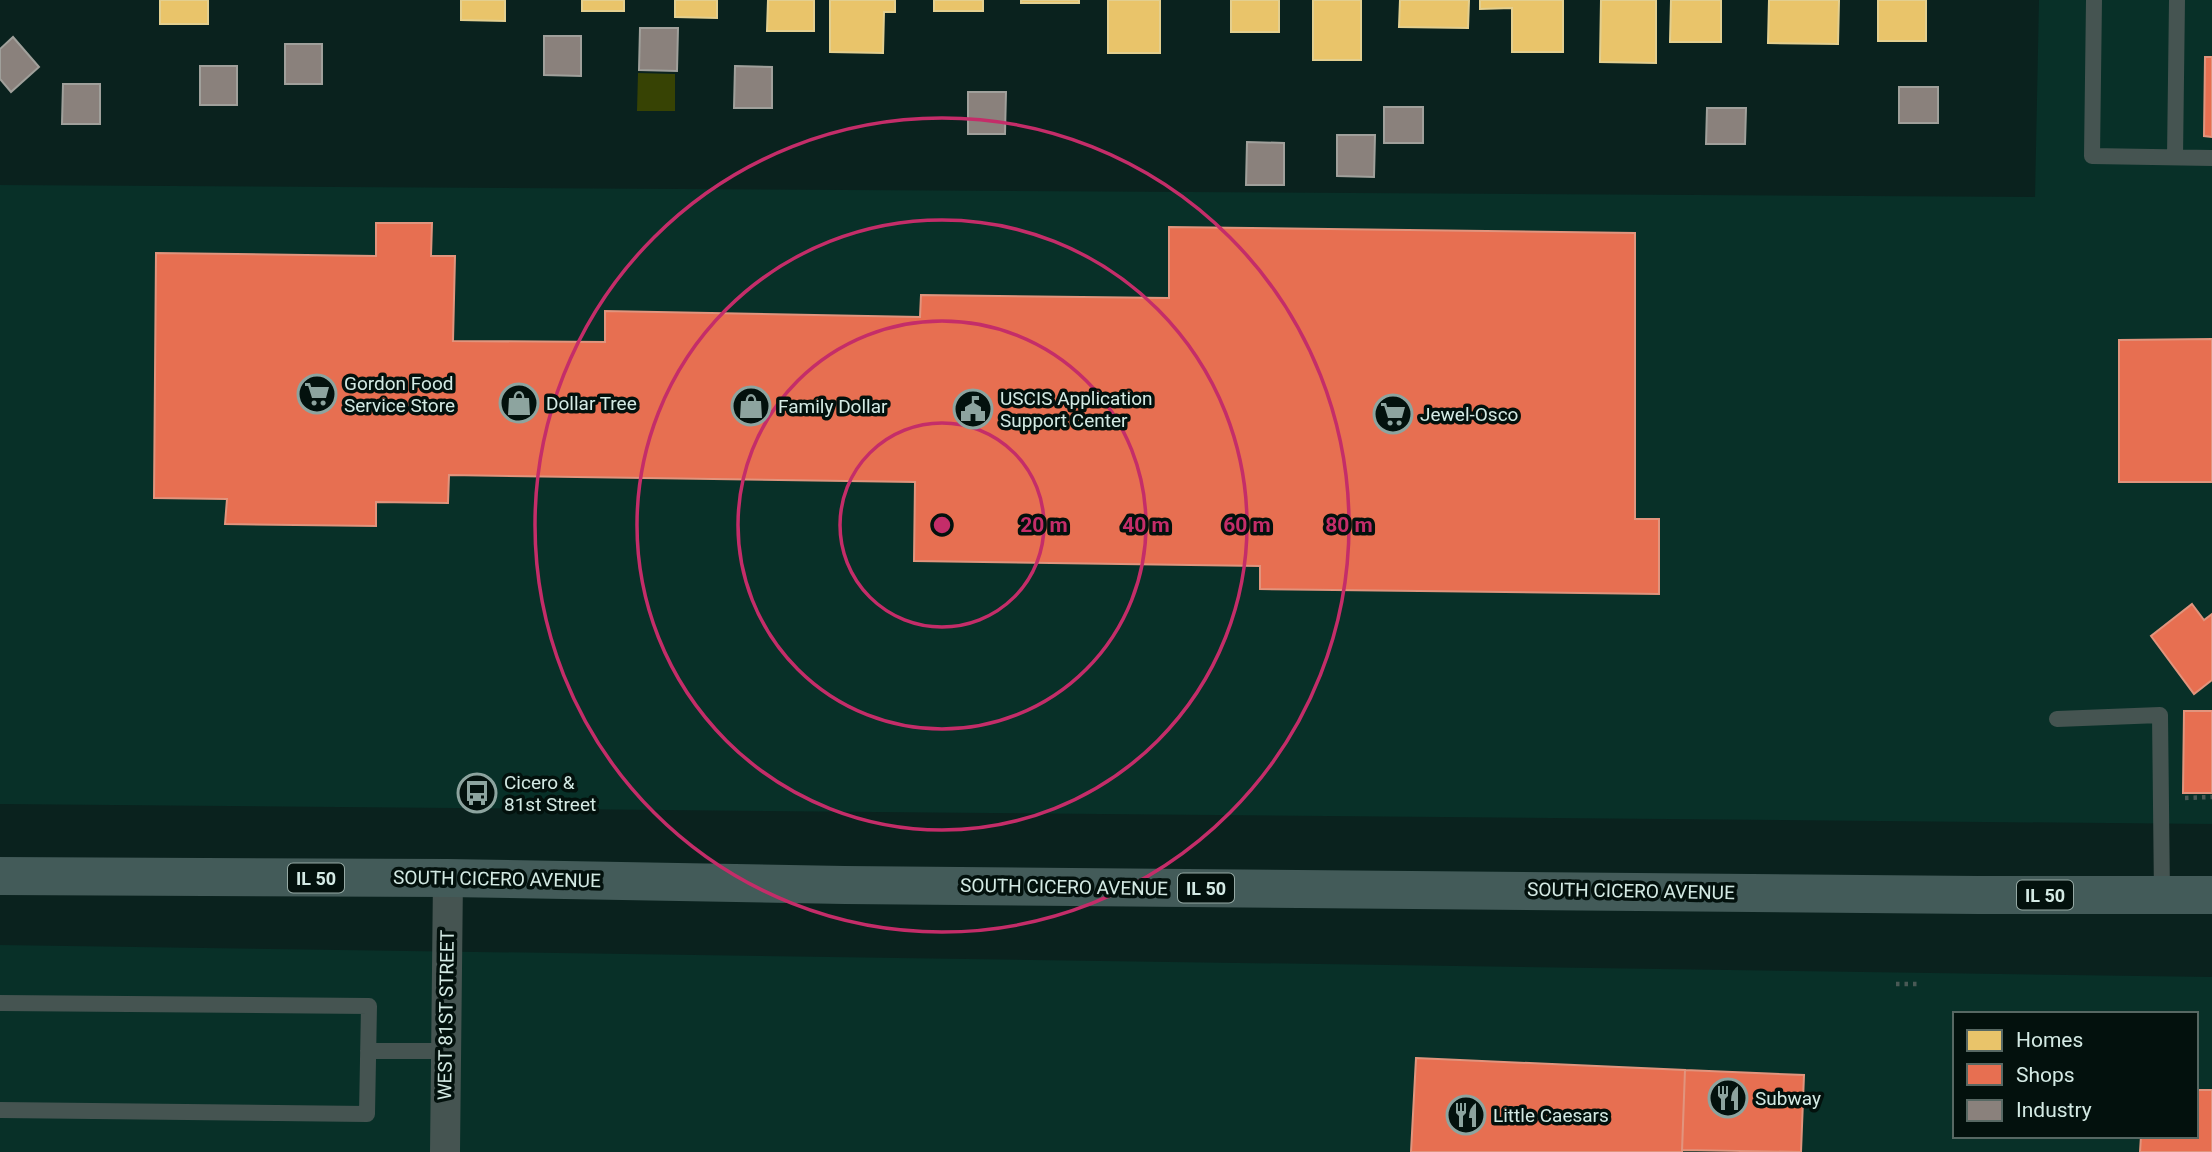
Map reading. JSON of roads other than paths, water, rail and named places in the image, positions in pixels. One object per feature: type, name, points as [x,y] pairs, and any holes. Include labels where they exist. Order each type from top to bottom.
[{"type":"main road","name":"SOUTH CICERO AVENUE","points":[[0,876],[2212,895]]},
{"type":"street","name":"WEST 81ST STREET","points":[[445,1152],[448,878]]},
{"type":"lane","points":[[2094,0],[2092,156],[2212,158]]},
{"type":"lane","points":[[2175,157],[2177,0]]},
{"type":"lane","points":[[2057,719],[2160,715],[2162,895]]},
{"type":"lane","points":[[0,1003],[369,1006],[367,1114],[0,1110]]},
{"type":"lane","points":[[368,1051],[446,1051]]},
{"type":"place","name":"Gordon Food Service Store","points":[[317,394]]},
{"type":"place","name":"Dollar Tree","points":[[519,403]]},
{"type":"place","name":"Family Dollar","points":[[751,406]]},
{"type":"place","name":"USCIS Application Support Center","points":[[973,409]]},
{"type":"place","name":"Jewel-Osco","points":[[1393,414]]},
{"type":"place","name":"Cicero & 81st Street","points":[[477,793]]},
{"type":"place","name":"Subway","points":[[1728,1098]]},
{"type":"place","name":"Little Caesars","points":[[1466,1115]]}]
